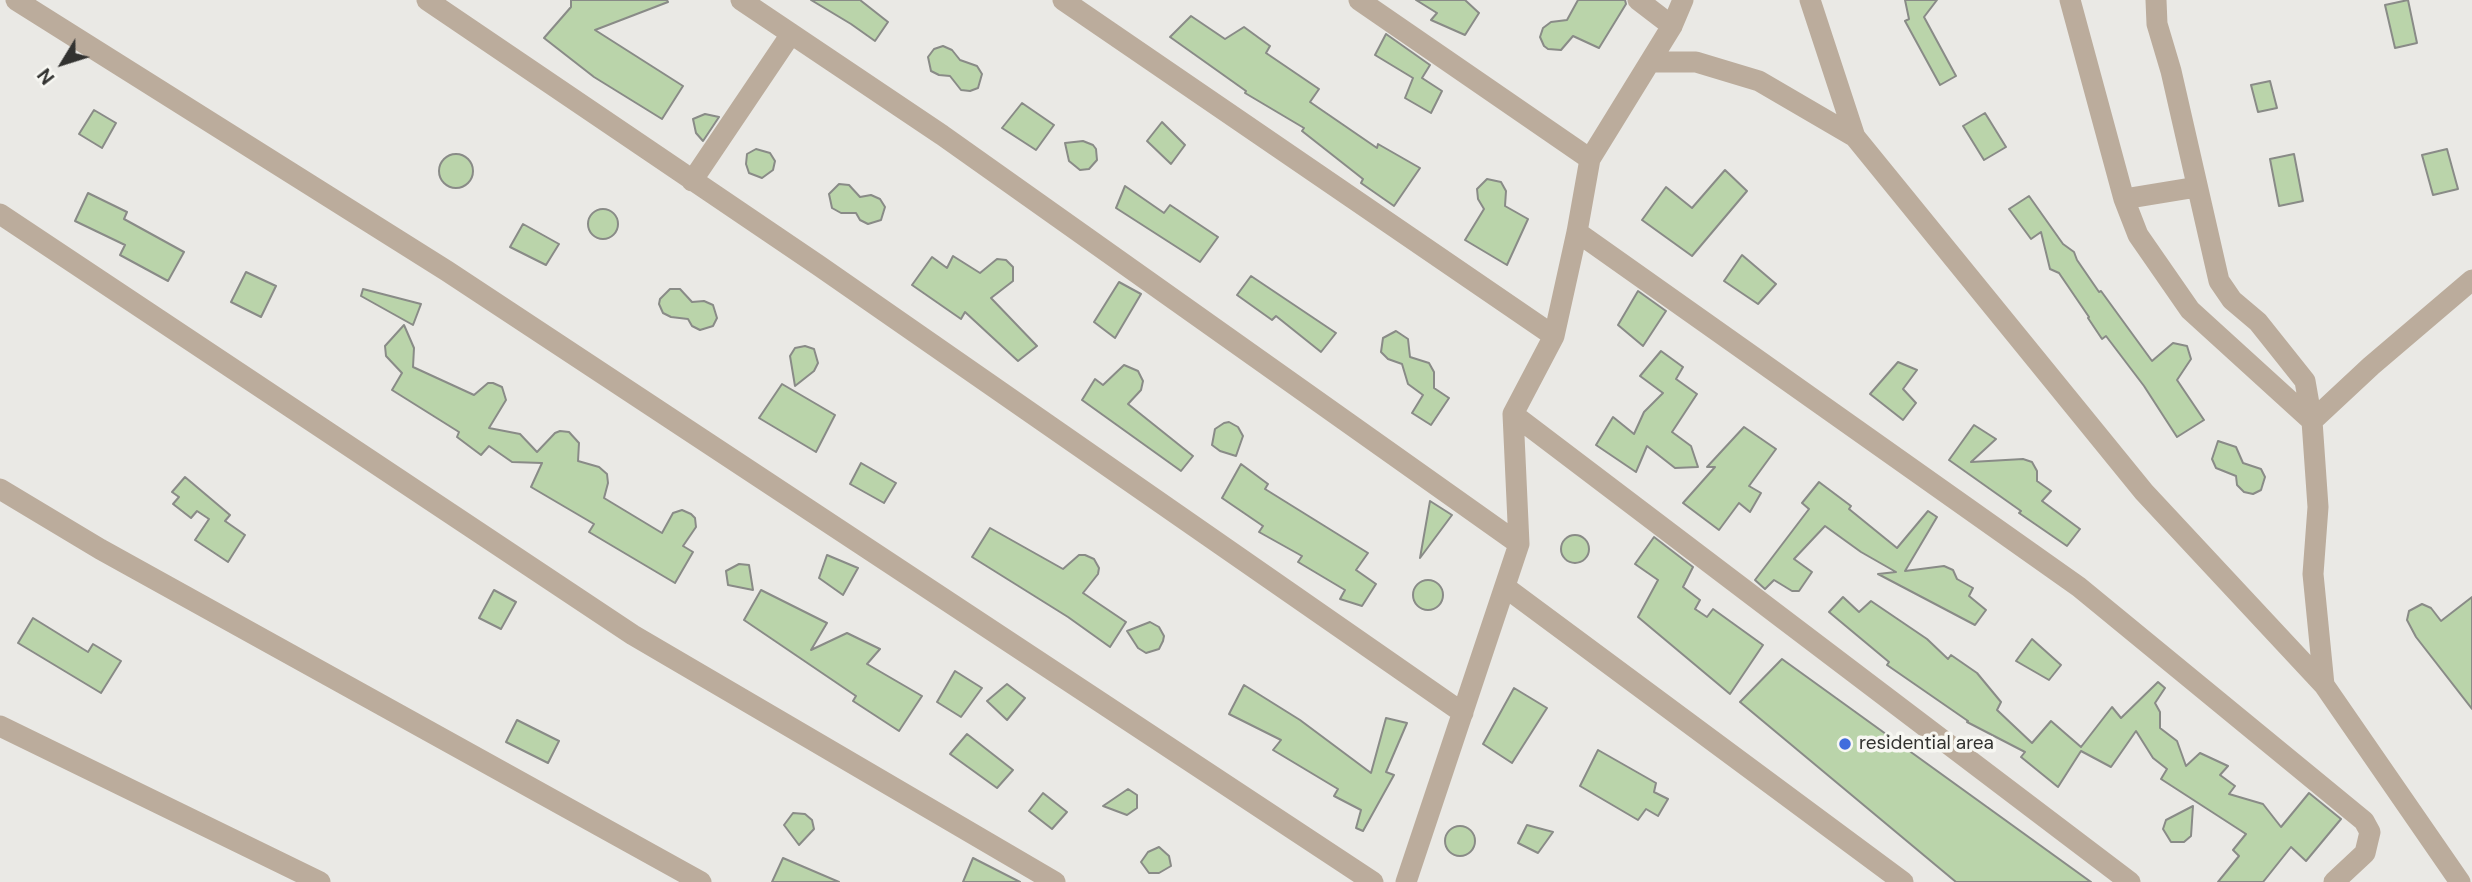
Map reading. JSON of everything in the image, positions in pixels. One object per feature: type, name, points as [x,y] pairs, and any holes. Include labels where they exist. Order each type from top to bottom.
[{"type":"street","points":[[16,0],[447,271],[1373,882]]},
{"type":"street","points":[[427,0],[818,265],[1463,713]]},
{"type":"street","points":[[741,0],[942,135],[1520,544]]},
{"type":"street","points":[[1063,0],[1554,336]]},
{"type":"street","points":[[1359,0],[1590,159]]},
{"type":"street","points":[[1638,0],[1672,26]]},
{"type":"street","points":[[1406,882],[1520,544],[1513,414],[1554,336],[1590,159],[1672,26],[1683,0]]},
{"type":"street","points":[[1810,0],[1855,137]]},
{"type":"street","points":[[2070,0],[2124,199],[2138,235],[2190,310],[2312,421]]},
{"type":"street","points":[[2156,0],[2157,24],[2171,71],[2219,281],[2232,300],[2258,322],[2305,382],[2312,421],[2318,508],[2313,574],[2324,685]]},
{"type":"street","points":[[692,181],[791,34]]},
{"type":"street","points":[[1650,62],[1696,62],[1759,81],[1855,137],[2144,492],[2324,685],[2460,882]]},
{"type":"street","points":[[2124,199],[2197,187]]},
{"type":"street","points":[[0,214],[634,635],[1055,882]]},
{"type":"street","points":[[1577,232],[2079,587],[2364,821],[2370,832],[2365,853],[2334,882]]},
{"type":"street","points":[[2312,421],[2371,366],[2472,280]]},
{"type":"street","points":[[1513,414],[2130,882]]},
{"type":"street","points":[[0,489],[100,549],[701,882]]},
{"type":"street","points":[[1505,587],[1903,882]]},
{"type":"street","points":[[0,726],[320,882]]},
{"type":"building","points":[[571,0],[667,0],[668,2],[595,30],[683,86],[662,119],[594,77],[544,38],[571,7]]},
{"type":"building","points":[[811,0],[860,0],[888,22],[875,41]]},
{"type":"building","points":[[1416,0],[1465,0],[1479,13],[1465,35],[1431,20],[1437,13]]},
{"type":"building","points":[[1578,0],[1625,0],[1626,4],[1599,48],[1573,36],[1561,50],[1548,49],[1540,37],[1543,28],[1551,22],[1567,20]]},
{"type":"building","points":[[1905,0],[1937,0],[1924,17],[1956,76],[1940,85],[1905,21],[1909,19]]},
{"type":"building","points":[[2408,0],[2417,43],[2395,48],[2385,5]]},
{"type":"building","points":[[1191,16],[1225,39],[1244,27],[1270,46],[1266,53],[1319,89],[1310,102],[1377,148],[1378,144],[1420,168],[1394,206],[1361,183],[1363,179],[1302,131],[1304,128],[1245,93],[1246,91],[1170,37]]},
{"type":"building","points":[[1386,34],[1430,65],[1422,78],[1442,91],[1431,113],[1405,98],[1413,78],[1375,55]]},
{"type":"building","points":[[943,46],[952,50],[960,60],[977,66],[982,74],[978,88],[961,90],[950,76],[931,71],[928,57],[934,49]]},
{"type":"building","points":[[2270,81],[2277,108],[2258,112],[2251,85]]},
{"type":"building","points":[[1022,103],[1054,125],[1036,150],[1002,128]]},
{"type":"building","points":[[94,110],[116,123],[102,148],[79,134]]},
{"type":"building","points":[[1985,113],[2006,147],[1984,160],[1963,126]]},
{"type":"building","points":[[705,114],[719,117],[703,141],[696,133],[693,119]]},
{"type":"building","points":[[1162,122],[1185,145],[1171,164],[1147,141]]},
{"type":"building","points":[[1083,141],[1096,149],[1097,160],[1089,169],[1080,170],[1069,161],[1065,143]]},
{"type":"building","points":[[756,149],[770,153],[775,161],[773,170],[762,178],[749,173],[746,164],[747,154]]},
{"type":"building","points":[[2447,149],[2458,189],[2433,195],[2422,155]]},
{"type":"building","points":[[456,154],[468,159],[473,171],[468,183],[456,188],[444,183],[439,171],[444,159]]},
{"type":"building","points":[[2294,154],[2303,201],[2279,206],[2270,159]]},
{"type":"building","points":[[1725,170],[1747,191],[1692,256],[1642,220],[1666,187],[1692,208]]},
{"type":"building","points":[[1487,179],[1501,182],[1506,191],[1505,206],[1528,219],[1507,265],[1465,240],[1484,209],[1478,199],[1477,189]]},
{"type":"building","points":[[839,184],[849,185],[860,197],[871,195],[880,199],[885,207],[881,220],[868,224],[860,220],[856,213],[841,213],[832,208],[829,194]]},
{"type":"building","points":[[1125,186],[1164,213],[1170,205],[1218,237],[1200,262],[1116,208]]},
{"type":"building","points":[[88,193],[127,212],[124,219],[184,252],[168,281],[120,255],[125,245],[75,221]]},
{"type":"building","points":[[2029,196],[2063,244],[2074,252],[2099,292],[2101,291],[2152,361],[2173,343],[2187,346],[2191,359],[2177,380],[2204,420],[2177,437],[2144,386],[2106,336],[2102,339],[2059,273],[2050,269],[2041,232],[2031,239],[2009,209]]},
{"type":"building","points":[[603,209],[613,214],[618,224],[613,234],[603,239],[593,234],[588,224],[593,214]]},
{"type":"building","points":[[523,224],[559,244],[546,265],[510,247]]},
{"type":"building","points":[[1742,255],[1776,284],[1758,304],[1724,281]]},
{"type":"building","points":[[953,256],[980,273],[997,259],[1006,260],[1013,267],[1013,281],[991,298],[1037,346],[1018,361],[965,312],[961,319],[912,285],[932,257],[947,268]]},
{"type":"building","points":[[246,272],[276,286],[261,317],[231,302]]},
{"type":"building","points":[[1251,276],[1336,333],[1321,352],[1276,316],[1272,320],[1237,295]]},
{"type":"building","points":[[1119,282],[1141,294],[1115,338],[1094,322]]},
{"type":"building","points":[[363,289],[421,304],[413,325],[361,296]]},
{"type":"building","points":[[670,289],[680,289],[692,302],[704,301],[713,305],[717,318],[713,326],[700,330],[692,326],[688,319],[663,313],[660,299]]},
{"type":"building","points":[[1638,291],[1666,311],[1643,346],[1618,325]]},
{"type":"building","points":[[404,325],[414,348],[413,367],[474,395],[488,383],[502,387],[506,400],[489,428],[520,434],[537,452],[555,433],[569,432],[579,443],[578,461],[599,467],[607,474],[608,483],[604,498],[662,533],[673,513],[682,510],[691,514],[695,518],[696,527],[683,546],[693,552],[675,583],[589,532],[594,524],[531,487],[542,463],[512,462],[489,446],[481,455],[457,437],[459,432],[392,390],[402,373],[386,356],[385,346]]},
{"type":"building","points":[[1396,331],[1408,339],[1410,357],[1429,363],[1434,372],[1434,388],[1449,398],[1431,425],[1412,413],[1423,395],[1408,384],[1402,364],[1388,359],[1381,352],[1383,338]]},
{"type":"building","points":[[805,346],[814,349],[818,363],[814,371],[795,386],[790,356],[795,348]]},
{"type":"building","points":[[1661,351],[1683,367],[1676,379],[1697,394],[1672,432],[1691,446],[1698,467],[1675,468],[1647,446],[1636,472],[1596,445],[1613,417],[1634,434],[1644,412],[1663,393],[1640,376]]},
{"type":"building","points":[[1898,362],[1917,370],[1903,389],[1916,403],[1903,420],[1870,394]]},
{"type":"building","points":[[1124,365],[1138,371],[1143,381],[1141,390],[1128,404],[1193,456],[1181,471],[1082,400],[1095,379],[1103,385]]},
{"type":"building","points":[[782,384],[835,415],[816,452],[759,418]]},
{"type":"building","points":[[1229,422],[1238,427],[1243,436],[1236,456],[1220,451],[1212,445],[1215,429]]},
{"type":"building","points":[[1974,425],[1996,439],[1971,462],[2023,459],[2032,462],[2037,471],[2037,481],[2051,491],[2042,501],[2080,529],[2067,546],[1949,460]]},
{"type":"building","points":[[1744,427],[1776,449],[1749,486],[1761,493],[1750,512],[1739,503],[1719,530],[1683,503],[1715,467],[1707,467]]},
{"type":"building","points":[[2218,441],[2236,447],[2243,463],[2261,469],[2265,477],[2261,490],[2253,494],[2244,492],[2237,485],[2236,476],[2216,468],[2212,459]]},
{"type":"building","points":[[861,463],[896,483],[884,503],[850,484]]},
{"type":"building","points":[[1241,464],[1268,484],[1265,489],[1368,553],[1356,570],[1376,584],[1362,606],[1340,599],[1345,590],[1298,562],[1302,556],[1259,532],[1263,526],[1222,498]]},
{"type":"building","points":[[185,477],[230,515],[225,521],[245,535],[228,562],[195,540],[209,519],[197,511],[191,518],[173,504],[179,497],[172,492]]},
{"type":"building","points":[[1819,482],[1851,506],[1849,509],[1897,548],[1928,511],[1937,517],[1905,571],[1944,566],[1953,570],[1957,579],[1973,588],[1969,596],[1986,610],[1975,625],[1878,574],[1896,572],[1861,552],[1825,526],[1794,559],[1812,572],[1799,591],[1792,591],[1774,580],[1765,589],[1755,580],[1809,509],[1802,503]]},
{"type":"building","points":[[1430,501],[1452,515],[1420,558]]},
{"type":"building","points":[[990,528],[1063,569],[1079,555],[1094,559],[1099,568],[1098,574],[1083,593],[1126,622],[1110,647],[1068,617],[972,557]]},
{"type":"building","points":[[1575,535],[1585,539],[1589,549],[1585,559],[1575,563],[1565,559],[1561,549],[1565,539]]},
{"type":"building","points":[[1654,537],[1693,567],[1683,587],[1700,600],[1695,609],[1707,617],[1713,609],[1763,645],[1730,694],[1638,617],[1658,580],[1635,564]]},
{"type":"building","points":[[827,555],[858,568],[843,595],[819,578]]},
{"type":"building","points":[[739,564],[749,565],[753,590],[728,585],[726,571]]},
{"type":"building","points":[[1428,580],[1438,585],[1443,595],[1438,605],[1428,610],[1418,605],[1413,595],[1418,585]]},
{"type":"building","points":[[494,590],[516,602],[501,629],[479,618]]},
{"type":"building","points":[[761,590],[827,623],[811,650],[847,633],[880,649],[867,664],[922,696],[899,731],[853,701],[856,696],[744,620]]},
{"type":"building","points":[[1843,597],[1859,612],[1871,601],[1927,639],[1948,659],[1951,655],[1977,673],[2001,702],[1997,710],[2032,743],[2051,721],[2081,747],[2112,707],[2121,718],[2158,682],[2165,688],[2155,703],[2160,712],[2160,728],[2177,741],[2186,766],[2200,753],[2228,766],[2220,775],[2235,786],[2229,794],[2263,804],[2281,827],[2309,793],[2341,819],[2306,861],[2291,847],[2263,882],[2218,882],[2239,856],[2233,850],[2246,834],[2161,779],[2167,769],[2153,758],[2136,731],[2111,767],[2081,751],[2058,787],[2021,757],[2025,752],[1967,722],[1887,665],[1889,662],[1829,612]]},
{"type":"building","points":[[2472,597],[2472,709],[2416,637],[2407,620],[2409,611],[2422,604],[2431,608],[2441,621]]},
{"type":"building","points":[[33,618],[88,652],[93,644],[121,661],[101,693],[18,643]]},
{"type":"building","points":[[1150,622],[1159,627],[1164,636],[1159,649],[1146,653],[1138,648],[1127,631]]},
{"type":"building","points":[[2032,639],[2061,665],[2049,680],[2016,661]]},
{"type":"building","name":"residential area","points":[[1782,659],[2091,882],[1956,882],[1740,702]]},
{"type":"building","points":[[955,671],[982,688],[961,717],[937,702]]},
{"type":"building","points":[[1007,684],[1025,698],[1007,720],[987,701]]},
{"type":"building","points":[[1244,685],[1300,720],[1371,773],[1386,718],[1407,723],[1386,772],[1394,775],[1363,831],[1356,828],[1361,810],[1334,796],[1338,789],[1273,750],[1281,740],[1229,714]]},
{"type":"building","points":[[1514,688],[1547,708],[1512,763],[1483,744]]},
{"type":"building","points":[[517,720],[559,741],[548,763],[506,742]]},
{"type":"building","points":[[967,734],[1013,770],[997,788],[950,754]]},
{"type":"building","points":[[1598,750],[1656,783],[1654,792],[1668,799],[1658,816],[1646,809],[1638,820],[1580,786]]},
{"type":"building","points":[[1128,789],[1137,795],[1137,808],[1127,815],[1103,806]]},
{"type":"building","points":[[1043,793],[1067,812],[1052,829],[1029,811]]},
{"type":"building","points":[[2193,806],[2191,836],[2184,842],[2171,842],[2163,829],[2166,820]]},
{"type":"building","points":[[793,813],[805,814],[812,820],[814,829],[799,845],[784,825]]},
{"type":"building","points":[[1527,825],[1553,832],[1538,853],[1518,843]]},
{"type":"building","points":[[1460,826],[1470,831],[1475,841],[1470,851],[1460,856],[1450,851],[1445,841],[1450,831]]},
{"type":"building","points":[[1159,847],[1169,856],[1171,866],[1159,873],[1149,873],[1141,862],[1148,852]]},
{"type":"building","points":[[783,858],[839,882],[772,882]]},
{"type":"building","points":[[973,858],[1020,882],[963,882]]},
{"type":"place","name":"residential area","points":[[1845,744]]}]
